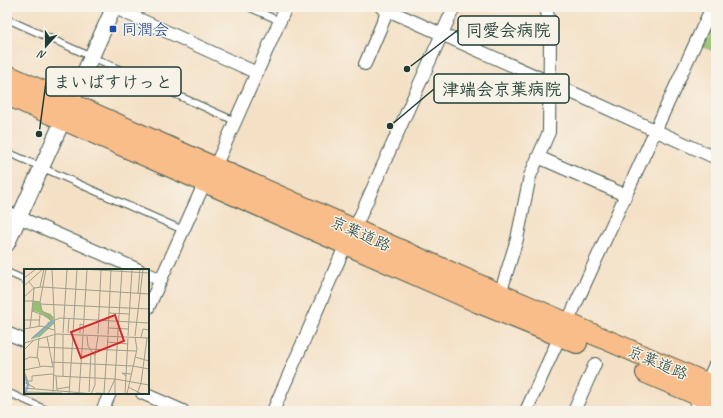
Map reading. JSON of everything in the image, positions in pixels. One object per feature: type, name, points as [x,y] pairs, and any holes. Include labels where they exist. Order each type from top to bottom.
[{"type":"highway","name":"京葉道路","points":[[7,75],[67,112]]},
{"type":"highway","name":"京葉道路","points":[[7,95],[67,112],[210,174],[350,237],[479,304],[564,330]]},
{"type":"highway","name":"京葉道路","points":[[350,237],[500,294],[564,330],[708,396]]},
{"type":"street","points":[[7,244],[13,214],[42,167],[114,7],[257,73]]},
{"type":"street","points":[[149,306],[183,230],[235,122],[286,7]]},
{"type":"street","points":[[272,411],[454,7]]},
{"type":"street","points":[[500,294],[517,239],[530,176],[549,132],[550,41],[549,22],[546,7]]},
{"type":"street","points":[[526,411],[712,7]]},
{"type":"street","points":[[365,64],[384,9],[716,158]]},
{"type":"street","points":[[538,157],[625,195]]},
{"type":"street","points":[[13,214],[137,269]]},
{"type":"street","points":[[149,274],[161,280]]},
{"type":"street","points":[[7,333],[24,341]]},
{"type":"street","points":[[574,411],[595,364]]},
{"type":"street","points":[[708,396],[716,366]]},
{"type":"street","points":[[102,411],[110,394]]},
{"type":"street","points":[[144,394],[164,407],[183,411]]},
{"type":"lane","points":[[248,7],[280,22]]},
{"type":"lane","points":[[7,19],[235,122]]},
{"type":"lane","points":[[7,152],[183,230]]},
{"type":"lane","points":[[7,272],[24,280]]},
{"type":"lane","points":[[7,392],[50,411]]},
{"type":"green space","points":[[716,16],[716,52],[702,46]]},
{"type":"place","name":"同潤会","points":[[113,29]]},
{"type":"place","name":"同愛会病院","points":[[407,69]]},
{"type":"place","name":"津端会京葉病院","points":[[390,126]]},
{"type":"place","name":"まいばすけっと","points":[[39,134]]}]
